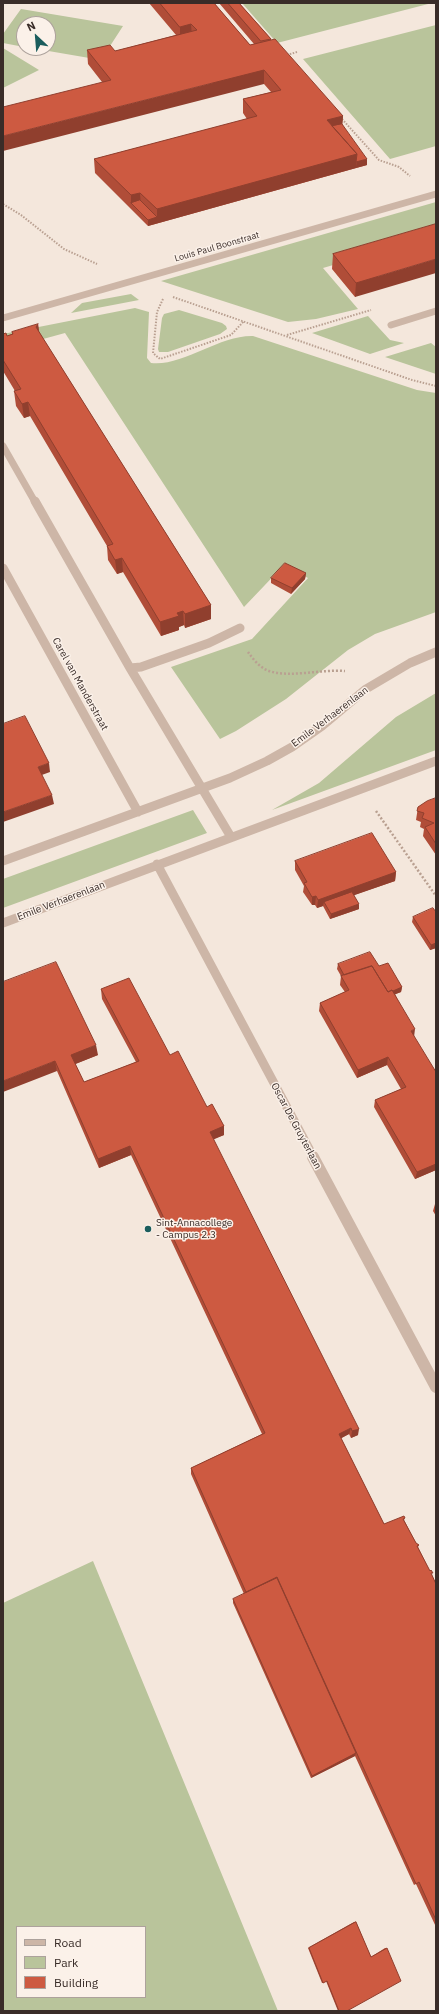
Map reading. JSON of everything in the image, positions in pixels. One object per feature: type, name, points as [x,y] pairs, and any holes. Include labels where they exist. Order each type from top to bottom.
[{"type":"street","name":"Louis Paul Boonstraat","points":[[3,318],[434,194]]},
{"type":"street","points":[[391,325],[436,311]]},
{"type":"street","points":[[3,446],[130,668],[231,837]]},
{"type":"street","name":"Carel van Manderstraat","points":[[3,568],[138,812]]},
{"type":"street","points":[[130,668],[141,667],[209,643],[240,628]]},
{"type":"street","name":"Emile Verhaerenlaan","points":[[3,861],[230,778],[266,761],[292,747],[322,726],[366,689],[410,663],[436,652]]},
{"type":"street","name":"Emile Verhaerenlaan","points":[[3,923],[157,864],[436,761]]},
{"type":"street","name":"Oscar De Gruyterlaan","points":[[157,864],[436,1387]]},
{"type":"path","points":[[289,60],[285,56],[297,52]]},
{"type":"path","points":[[339,115],[378,160],[399,167],[434,194]]},
{"type":"path","points":[[3,204],[21,215],[64,249]]},
{"type":"path","points":[[136,280],[165,294],[287,335],[412,380],[436,386]]},
{"type":"path","points":[[165,294],[157,312],[152,353],[160,359],[231,335],[244,321]]},
{"type":"path","points":[[287,335],[377,309],[391,325]]},
{"type":"path","points":[[230,633],[258,663],[268,670],[282,672],[330,669],[384,678]]},
{"type":"path","points":[[361,789],[436,896]]},
{"type":"green space","points":[[242,3],[432,3],[277,43]]},
{"type":"green space","points":[[21,9],[123,26],[101,60],[56,52],[56,16],[16,16],[16,45],[3,43],[3,34]]},
{"type":"green space","points":[[436,25],[436,146],[390,159],[303,59]]},
{"type":"green space","points":[[3,48],[39,70],[3,88]]},
{"type":"green space","points":[[436,202],[436,235],[323,268],[358,309],[316,319],[288,322],[161,281]]},
{"type":"green space","points":[[131,294],[139,300],[71,313],[82,303]]},
{"type":"green space","points":[[135,308],[149,312],[147,358],[151,363],[163,363],[175,360],[227,340],[253,336],[417,390],[436,393],[436,612],[375,634],[348,650],[286,699],[236,731],[220,739],[171,667],[252,639],[308,578],[284,565],[244,607],[65,333],[3,350],[3,334]]},
{"type":"green space","points":[[179,310],[222,323],[227,329],[220,334],[168,352],[159,352],[158,349],[162,318],[164,314]]},
{"type":"green space","points":[[368,316],[390,340],[404,343],[370,354],[312,333]]},
{"type":"green space","points":[[431,343],[436,347],[436,374],[385,357]]},
{"type":"green space","points":[[436,693],[436,750],[272,810],[319,783],[396,717]]},
{"type":"green space","points":[[193,810],[207,833],[3,908],[3,879]]},
{"type":"green space","points":[[93,1561],[278,2011],[3,2011],[3,1603]]},
{"type":"building","points":[[160,3],[214,3],[250,45],[275,39],[343,116],[327,120],[357,154],[157,209],[140,193],[131,195],[94,159],[257,116],[243,99],[281,90],[264,70],[3,136],[3,107],[111,80],[87,50],[110,45],[115,51],[197,30],[191,24],[180,27]]},
{"type":"building","points":[[228,3],[239,3],[271,39],[261,41]]},
{"type":"building","points":[[342,124],[367,159],[356,162],[357,154],[332,126]]},
{"type":"building","points":[[140,200],[157,217],[148,220],[131,203]]},
{"type":"building","points":[[436,224],[436,259],[356,283],[333,254]]},
{"type":"building","points":[[38,324],[36,327],[211,605],[185,614],[183,611],[177,613],[179,616],[160,622],[122,558],[115,560],[107,546],[113,544],[28,402],[22,404],[14,391],[21,389],[3,360],[3,334],[6,333],[7,336],[13,334],[12,332]]},
{"type":"building","points":[[285,563],[306,573],[292,588],[271,578]]},
{"type":"building","points":[[25,716],[49,763],[38,767],[52,795],[3,812],[3,724]]},
{"type":"building","points":[[436,798],[436,844],[425,827],[434,823],[422,818],[424,813],[417,811],[418,807],[427,801]]},
{"type":"building","points":[[372,833],[396,872],[318,900],[316,896],[312,897],[304,883],[307,882],[295,861]]},
{"type":"building","points":[[352,892],[359,904],[331,914],[324,902]]},
{"type":"building","points":[[433,908],[436,912],[436,943],[431,945],[413,917]]},
{"type":"building","points":[[370,952],[379,966],[388,963],[402,987],[388,992],[372,966],[344,975],[338,964]]},
{"type":"building","points":[[56,962],[96,1045],[71,1055],[84,1082],[139,1061],[101,989],[129,978],[170,1055],[178,1051],[207,1107],[212,1104],[224,1126],[210,1132],[359,1429],[352,1431],[351,1428],[339,1434],[384,1524],[404,1516],[405,1518],[403,1519],[416,1543],[419,1545],[417,1546],[430,1571],[431,1570],[433,1573],[431,1573],[436,1584],[436,1920],[419,1882],[416,1884],[277,1577],[246,1592],[191,1468],[265,1433],[130,1146],[98,1159],[55,1061],[3,1081],[3,982]]},
{"type":"building","points":[[372,966],[388,992],[392,990],[415,1029],[411,1031],[436,1072],[436,1164],[417,1172],[375,1100],[406,1087],[388,1057],[358,1070],[320,1003],[349,990],[341,976]]},
{"type":"building","points":[[277,1578],[356,1753],[312,1776],[233,1599]]},
{"type":"building","points":[[356,1922],[371,1957],[387,1948],[401,1981],[347,2011],[339,2011],[327,1981],[323,1983],[309,1948]]},
{"type":"place","name":"Sint-Annacollege - Campus 2.3","points":[[148,1229]]}]
